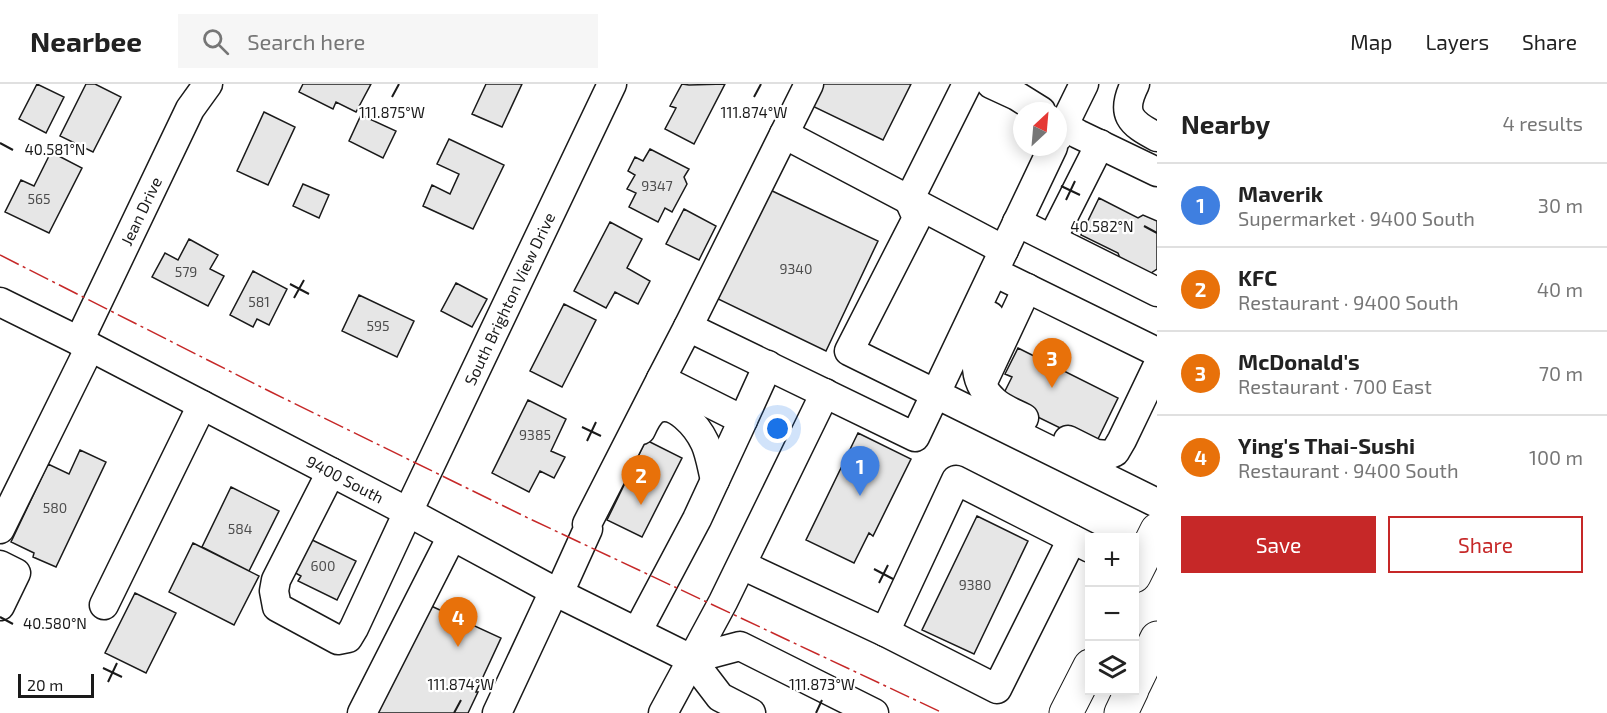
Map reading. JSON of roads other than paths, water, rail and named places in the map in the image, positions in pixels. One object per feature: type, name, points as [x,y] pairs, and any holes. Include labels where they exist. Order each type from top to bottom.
[{"type":"main road","points":[[1139,565],[1157,530]]},
{"type":"main road","points":[[1139,675],[1157,638]]},
{"type":"main road","points":[[1066,713],[1085,674]]},
{"type":"main road","points":[[1121,713],[1130,695]]},
{"type":"street","name":"Jean Drive","points":[[0,529],[190,110],[208,84]]},
{"type":"street","name":"South Brighton View Drive","points":[[331,472],[276,580],[274,591],[277,607],[338,640],[348,638],[354,628],[612,84]]},
{"type":"street","points":[[588,530],[586,524],[688,327],[809,84]]},
{"type":"street","points":[[909,200],[967,84]]},
{"type":"street","points":[[991,84],[1017,96],[1024,102]]},
{"type":"street","points":[[1067,110],[1084,84]]},
{"type":"street","points":[[1135,84],[1128,106],[1130,118],[1140,128],[1157,137]]},
{"type":"street","points":[[1067,132],[1100,144],[1157,172]]},
{"type":"street","points":[[784,134],[909,200],[1008,272],[1157,352]]},
{"type":"street","points":[[1052,239],[1100,144]]},
{"type":"street","points":[[1044,156],[1017,222],[1008,272],[981,385],[984,391],[997,404],[1096,454],[1108,455],[1115,452],[1122,440],[1157,367]]},
{"type":"street","points":[[909,200],[917,218],[849,351],[1157,503]]},
{"type":"street","points":[[1017,222],[1157,292]]},
{"type":"street","points":[[688,327],[915,437],[935,393],[1008,272]]},
{"type":"street","name":"9400 South","points":[[0,302],[408,512],[557,592],[692,659],[720,697],[751,713]]},
{"type":"street","points":[[637,632],[680,553],[768,365]]},
{"type":"street","points":[[661,379],[743,420]]},
{"type":"street","points":[[663,713],[742,565],[825,393]]},
{"type":"street","points":[[105,605],[202,405]]},
{"type":"street","points":[[496,713],[646,418],[656,409],[666,407],[679,412],[693,423],[706,444],[715,480]]},
{"type":"street","points":[[742,565],[997,688],[1081,543],[956,480],[885,632]]},
{"type":"street","points":[[362,713],[452,536]]},
{"type":"street","points":[[0,565],[16,573],[0,606]]},
{"type":"street","points":[[692,659],[740,646],[874,713]]},
{"type":"place","name":"McDonald's","points":[[1052,388]]},
{"type":"place","name":"Maverik","points":[[860,496]]},
{"type":"place","name":"KFC","points":[[641,505]]},
{"type":"place","name":"Ying's Thai-Sushi","points":[[458,647]]}]
